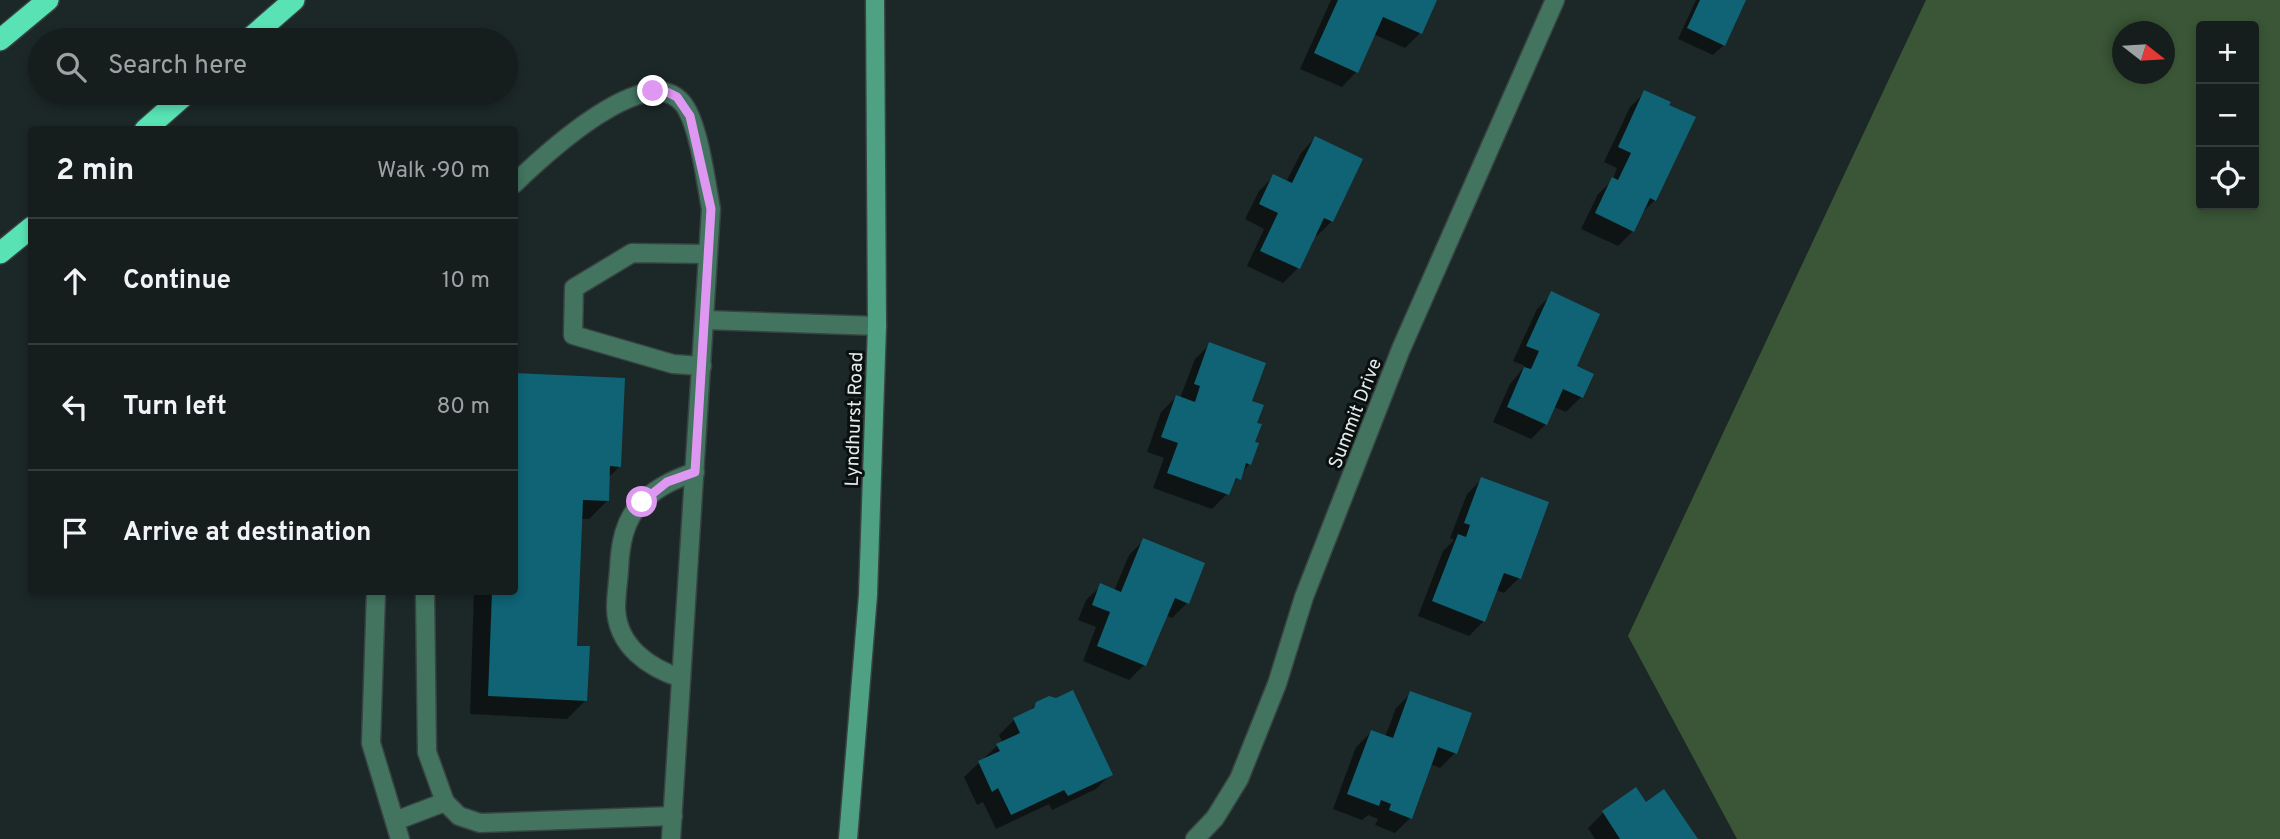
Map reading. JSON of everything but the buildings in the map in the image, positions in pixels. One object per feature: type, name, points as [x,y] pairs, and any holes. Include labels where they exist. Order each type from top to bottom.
[{"type":"highway","points":[[0,40],[48,0]]},
{"type":"highway","points":[[262,28],[294,0]]},
{"type":"highway","points":[[150,126],[173,105]]},
{"type":"highway","points":[[0,253],[28,229]]},
{"type":"main road","name":"Lyndhurst Road","points":[[848,839],[868,595],[877,326],[875,0]]},
{"type":"street","name":"Summit Drive","points":[[1195,839],[1215,818],[1239,779],[1277,684],[1304,597],[1401,349],[1555,0]]},
{"type":"street","points":[[518,181],[574,132],[609,109],[639,94],[667,92],[677,97],[690,116],[711,209],[671,839]]},
{"type":"street","points":[[702,366],[673,364],[573,335],[574,288],[632,253],[708,254]]},
{"type":"street","points":[[705,320],[877,326]]},
{"type":"street","points":[[681,678],[644,662],[624,636],[616,611],[620,544],[629,521],[642,502],[667,482],[695,472]]},
{"type":"street","points":[[376,595],[372,743],[398,830],[444,802]]},
{"type":"street","points":[[425,595],[427,752],[444,802],[459,816],[480,823],[673,816]]},
{"type":"green space","points":[[1926,0],[2280,0],[2280,839],[1737,839],[1628,636]]},
{"type":"route","points":[[642,502],[667,482],[695,472],[711,209],[690,116],[677,97],[667,92],[653,91]]}]
